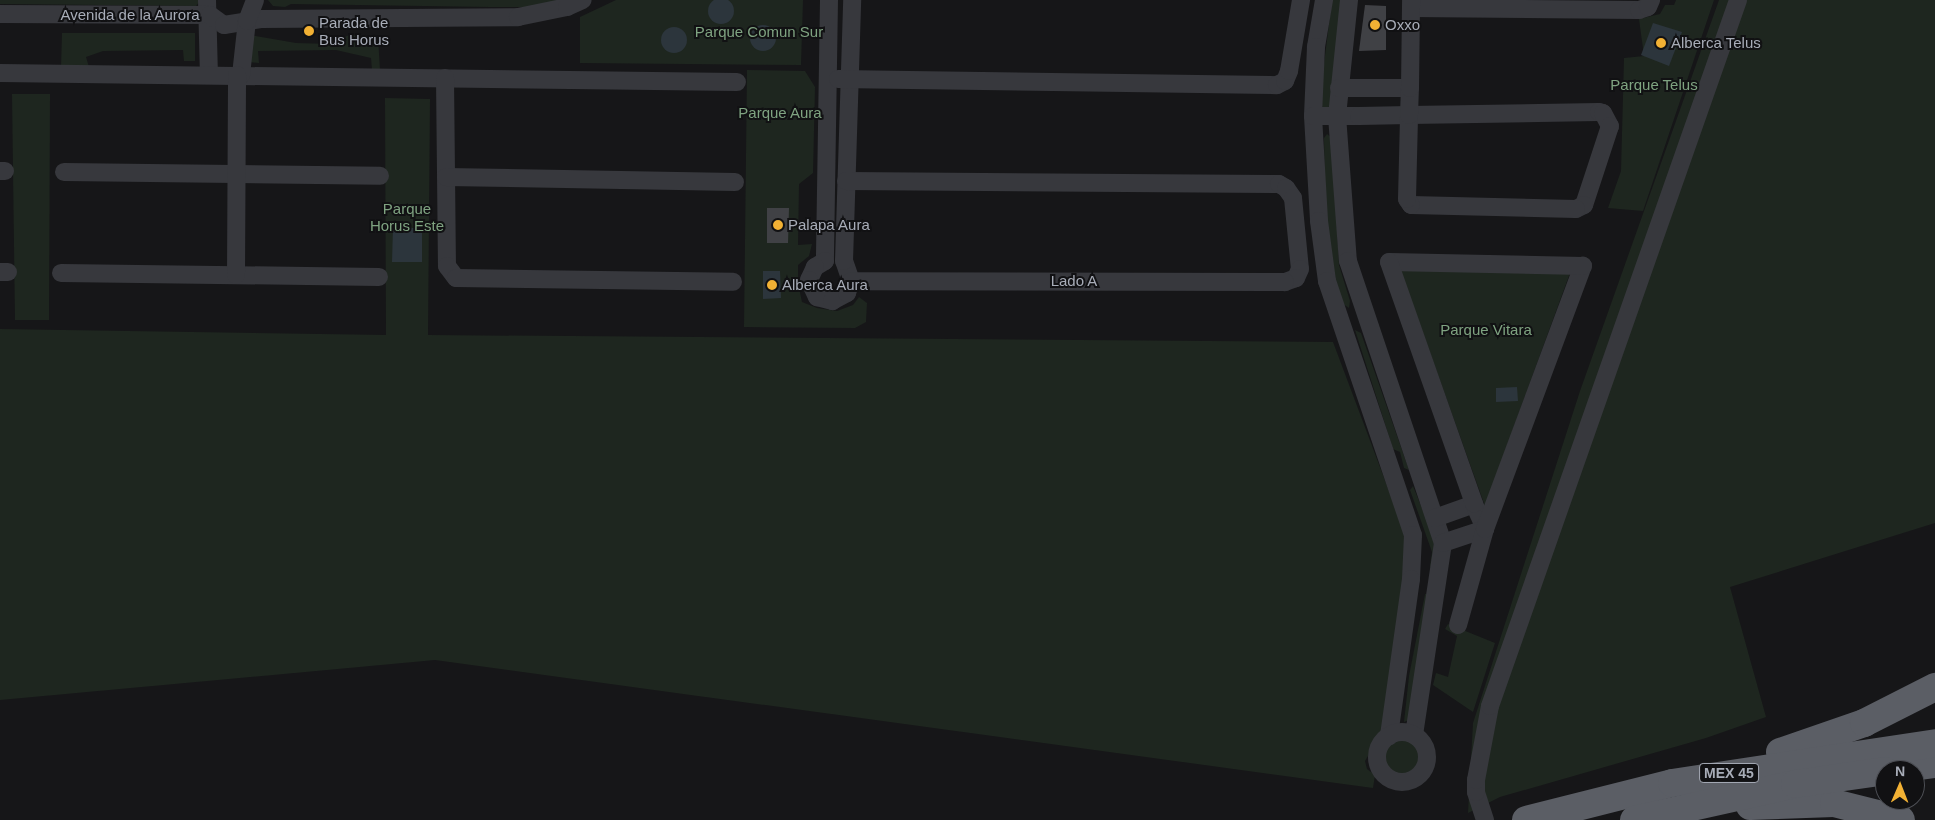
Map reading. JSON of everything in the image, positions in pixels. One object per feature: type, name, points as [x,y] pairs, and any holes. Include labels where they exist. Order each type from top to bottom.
[{"type":"highway","points":[[1676,796],[1864,722],[1935,687]]},
{"type":"highway","name":"MEX 45","points":[[1526,820],[1676,796],[1935,743]]},
{"type":"highway","name":"MEX 45","points":[[1646,819],[1676,796],[1795,784],[1875,772]]},
{"type":"highway","points":[[1676,796],[1834,803],[1901,820]]},
{"type":"street","points":[[236,275],[239,75],[247,21],[255,0]]},
{"type":"street","name":"Avenida de la Aurora","points":[[0,14],[208,8],[219,24],[247,21],[518,17],[567,7],[583,0]]},
{"type":"street","points":[[829,0],[825,261],[812,271],[809,284],[817,297],[832,301],[847,293],[851,281],[844,261],[852,0]]},
{"type":"street","points":[[828,79],[1277,86],[1285,80],[1289,71],[1301,0]]},
{"type":"street","points":[[1324,0],[1316,47],[1313,116],[1325,267],[1339,318],[1412,526],[1414,547],[1411,579],[1389,736],[1379,747],[1377,762],[1391,780],[1407,782],[1420,774],[1427,761],[1425,746],[1414,735],[1406,732],[1389,736]]},
{"type":"street","points":[[1349,0],[1337,116],[1348,261],[1443,543],[1439,584],[1414,735]]},
{"type":"street","points":[[1313,116],[1409,115],[1599,112],[1607,116],[1610,126],[1589,195],[1580,208],[1417,207],[1411,205],[1407,199],[1409,115],[1410,88],[1410,4],[1639,10],[1648,6],[1651,0]]},
{"type":"street","points":[[1485,820],[1476,792],[1476,780],[1490,706],[1738,0]]},
{"type":"street","points":[[208,8],[209,75]]},
{"type":"street","points":[[0,73],[737,82]]},
{"type":"street","points":[[445,78],[447,266],[456,278],[733,282]]},
{"type":"street","points":[[1339,88],[1410,88]]},
{"type":"street","points":[[64,172],[380,176]]},
{"type":"street","points":[[446,177],[735,182]]},
{"type":"street","name":"Lado A","points":[[846,181],[1279,184],[1286,188],[1294,198],[1300,269],[1296,278],[1285,282],[851,281]]},
{"type":"street","points":[[1458,624],[1485,529],[1583,266],[1389,262],[1474,504],[1485,529]]},
{"type":"street","points":[[61,273],[379,277]]},
{"type":"street","points":[[1339,318],[1363,308]]},
{"type":"street","points":[[1435,518],[1474,504]]},
{"type":"street","points":[[1443,543],[1485,529]]},
{"type":"street","points":[[1411,579],[1439,584]]},
{"type":"green space","points":[[0,0],[201,0],[196,6],[0,4]]},
{"type":"green space","points":[[268,0],[560,0],[534,7],[291,4],[285,7],[273,6]]},
{"type":"green space","name":"Parque Comun Sur","points":[[616,0],[803,0],[801,65],[580,63],[580,17]]},
{"type":"green space","points":[[1332,0],[1342,0],[1332,106],[1324,108],[1319,104]]},
{"type":"green space","name":"Parque Telus","points":[[1676,0],[1714,0],[1643,211],[1608,208],[1621,171],[1624,58],[1644,56],[1639,19],[1660,14],[1665,5],[1674,5]]},
{"type":"green space","points":[[1719,0],[1935,0],[1935,523],[1730,587],[1766,717],[1706,738],[1500,797],[1468,813],[1473,723],[1580,391]]},
{"type":"green space","points":[[62,33],[195,33],[195,61],[184,61],[183,50],[103,51],[86,57],[89,67],[61,67]]},
{"type":"green space","points":[[249,35],[296,43],[330,44],[349,35],[378,37],[380,70],[372,70],[371,58],[336,50],[258,51],[259,63],[248,62]]},
{"type":"green space","name":"Parque Aura","points":[[747,70],[805,71],[815,87],[813,173],[799,184],[798,245],[812,244],[809,256],[798,265],[798,283],[802,302],[817,308],[837,311],[853,305],[859,297],[867,303],[866,322],[855,328],[744,327]]},
{"type":"green space","points":[[12,94],[50,94],[49,320],[15,320]]},
{"type":"green space","name":"Parque Horus Este","points":[[385,98],[430,99],[428,335],[1333,342],[1404,531],[1406,557],[1381,734],[1365,761],[1367,769],[1375,775],[1373,788],[435,660],[0,700],[0,329],[386,335]]},
{"type":"green space","points":[[1327,134],[1332,138],[1339,265],[1350,301],[1349,308],[1340,302],[1333,277],[1325,196],[1324,138]]},
{"type":"green space","name":"Parque Vitara","points":[[1400,269],[1570,273],[1485,506]]},
{"type":"green space","points":[[1355,330],[1361,333],[1409,470],[1404,468],[1400,452],[1393,449]]},
{"type":"green space","points":[[1413,486],[1438,548],[1437,565],[1430,567],[1432,552],[1410,490]]},
{"type":"green space","points":[[1425,594],[1429,594],[1409,720],[1404,722],[1409,676]]},
{"type":"green space","points":[[1448,624],[1495,643],[1473,712],[1433,685],[1436,673],[1448,677],[1457,636],[1445,629]]},
{"type":"green space","points":[[1401,738],[1408,739],[1414,744],[1419,750],[1419,764],[1414,770],[1408,775],[1401,776],[1394,775],[1388,770],[1383,764],[1382,757],[1383,750],[1388,744],[1394,739]]},
{"type":"shaded area","points":[[721,-2],[730,2],[734,11],[730,20],[721,24],[712,20],[708,11],[712,2]]},
{"type":"shaded area","name":"Alberca Telus","points":[[1653,23],[1682,32],[1669,66],[1641,55]]},
{"type":"shaded area","points":[[763,25],[772,29],[776,38],[772,47],[763,51],[754,47],[750,38],[754,29]]},
{"type":"shaded area","points":[[674,27],[683,31],[687,40],[683,49],[674,53],[665,49],[661,40],[665,31]]},
{"type":"shaded area","points":[[393,228],[422,228],[422,262],[392,262]]},
{"type":"shaded area","name":"Alberca Aura","points":[[763,271],[780,271],[781,298],[763,299]]},
{"type":"shaded area","points":[[1517,387],[1518,401],[1496,402],[1496,388]]},
{"type":"building","points":[[1365,5],[1386,6],[1386,50],[1359,51]]},
{"type":"building","name":"Palapa Aura","points":[[767,208],[789,208],[788,243],[767,243]]},
{"type":"place","name":"Oxxo","points":[[1375,25]]},
{"type":"place","name":"Parada de Bus Horus","points":[[309,31]]},
{"type":"place","name":"Alberca Telus","points":[[1661,43]]},
{"type":"place","name":"Palapa Aura","points":[[778,225]]},
{"type":"place","name":"Alberca Aura","points":[[772,285]]}]
